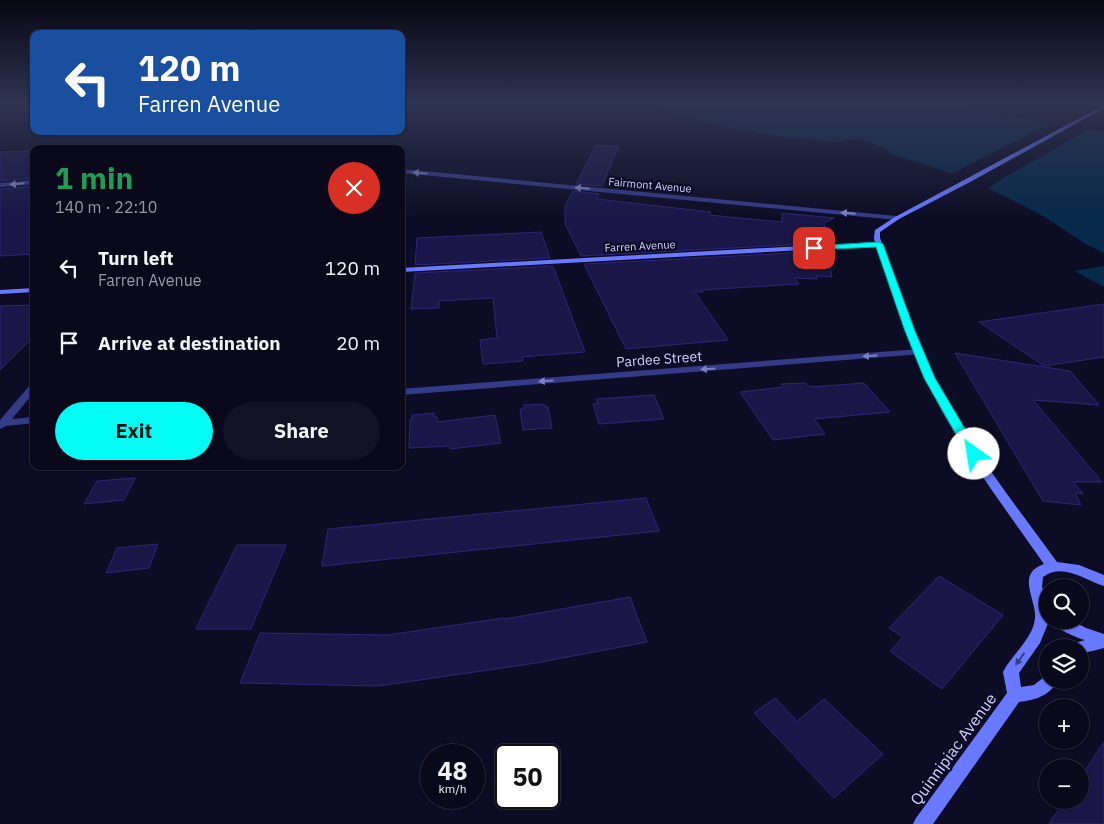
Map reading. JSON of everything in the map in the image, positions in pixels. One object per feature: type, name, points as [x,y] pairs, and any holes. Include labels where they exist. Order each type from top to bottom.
[{"type":"main road","points":[[1043,140],[897,218],[877,231],[877,238],[918,352],[939,396],[981,466],[1053,567],[1079,570],[1102,579]]},
{"type":"main road","name":"Farren Avenue","points":[[405,270],[879,244]]},
{"type":"main road","points":[[0,292],[30,290]]},
{"type":"main road","name":"Quinnipiac Avenue","points":[[1039,598],[1036,593],[1034,580],[1040,572],[1053,567]]},
{"type":"main road","name":"Quinnipiac Avenue","points":[[922,824],[1015,695],[1011,672],[1040,629]]},
{"type":"main road","points":[[1075,629],[1104,641]]},
{"type":"main road","points":[[1089,645],[1104,641]]},
{"type":"main road","name":"Quinnipiac Avenue","points":[[1015,695],[1035,693],[1043,689]]},
{"type":"street","name":"Fairmont Avenue","points":[[405,171],[897,218]]},
{"type":"street","points":[[0,185],[30,182]]},
{"type":"street","name":"Pardee Street","points":[[405,392],[918,352]]},
{"type":"street","points":[[1,424],[30,391]]},
{"type":"street","points":[[1,424],[30,420]]},
{"type":"water","points":[[821,140],[845,140],[836,142]]},
{"type":"water","points":[[863,140],[1104,140],[1104,253],[1084,243],[1043,216],[988,188],[994,185],[988,182],[947,172],[891,154],[889,151]]},
{"type":"water","points":[[1104,266],[1104,287],[1074,271]]},
{"type":"pier","points":[[1016,140],[1070,140],[991,185],[949,175]]},
{"type":"building","points":[[596,145],[618,147],[602,186],[576,184]]},
{"type":"building","points":[[30,151],[30,178],[0,181],[0,177],[3,174],[0,174],[0,152]]},
{"type":"building","points":[[30,186],[30,254],[0,256],[0,189]]},
{"type":"building","points":[[573,191],[599,194],[597,199],[711,212],[709,215],[782,222],[782,213],[834,218],[824,223],[827,243],[581,256],[565,224],[565,206]]},
{"type":"building","points":[[541,232],[550,258],[415,265],[417,238]]},
{"type":"building","points":[[828,251],[832,277],[816,276],[817,279],[794,278],[799,284],[695,292],[728,340],[626,349],[584,264]]},
{"type":"building","points":[[553,266],[585,352],[522,357],[523,361],[483,364],[480,340],[497,338],[493,298],[439,301],[439,308],[411,309],[415,273]]},
{"type":"building","points":[[1104,304],[1104,357],[1044,366],[979,322]]},
{"type":"building","points":[[30,305],[30,340],[0,370],[0,306]]},
{"type":"building","points":[[955,353],[1070,371],[1099,405],[1033,400],[1102,482],[1073,482],[1083,494],[1075,493],[1081,505],[1043,501]]},
{"type":"building","points":[[806,383],[810,387],[864,383],[890,412],[814,419],[825,434],[773,440],[740,392],[783,387],[781,384]]},
{"type":"building","points":[[654,395],[664,419],[599,424],[593,404],[598,403],[596,399]]},
{"type":"building","points":[[544,404],[545,407],[548,407],[552,428],[523,430],[520,409],[524,409],[524,405]]},
{"type":"building","points":[[434,413],[434,417],[437,417],[437,422],[495,415],[501,443],[450,449],[450,446],[409,448],[410,419],[412,419],[412,415]]},
{"type":"building","points":[[135,478],[124,500],[84,504],[97,481]]},
{"type":"building","points":[[646,498],[659,531],[322,566],[328,529]]},
{"type":"building","points":[[158,544],[149,568],[106,573],[117,548]]},
{"type":"building","points":[[237,545],[286,545],[251,629],[196,629]]},
{"type":"building","points":[[939,576],[1003,615],[942,689],[890,651],[903,637],[889,628]]},
{"type":"building","points":[[630,597],[647,642],[536,663],[379,686],[240,683],[260,633],[387,635],[505,619]]},
{"type":"building","points":[[775,698],[797,721],[824,699],[883,754],[834,798],[754,713]]},
{"type":"building","points":[[1104,742],[1104,824],[1049,824],[1059,809],[1089,809],[1089,764]]},
{"type":"route","points":[[814,248],[879,244],[918,352],[939,396],[974,454]]}]
